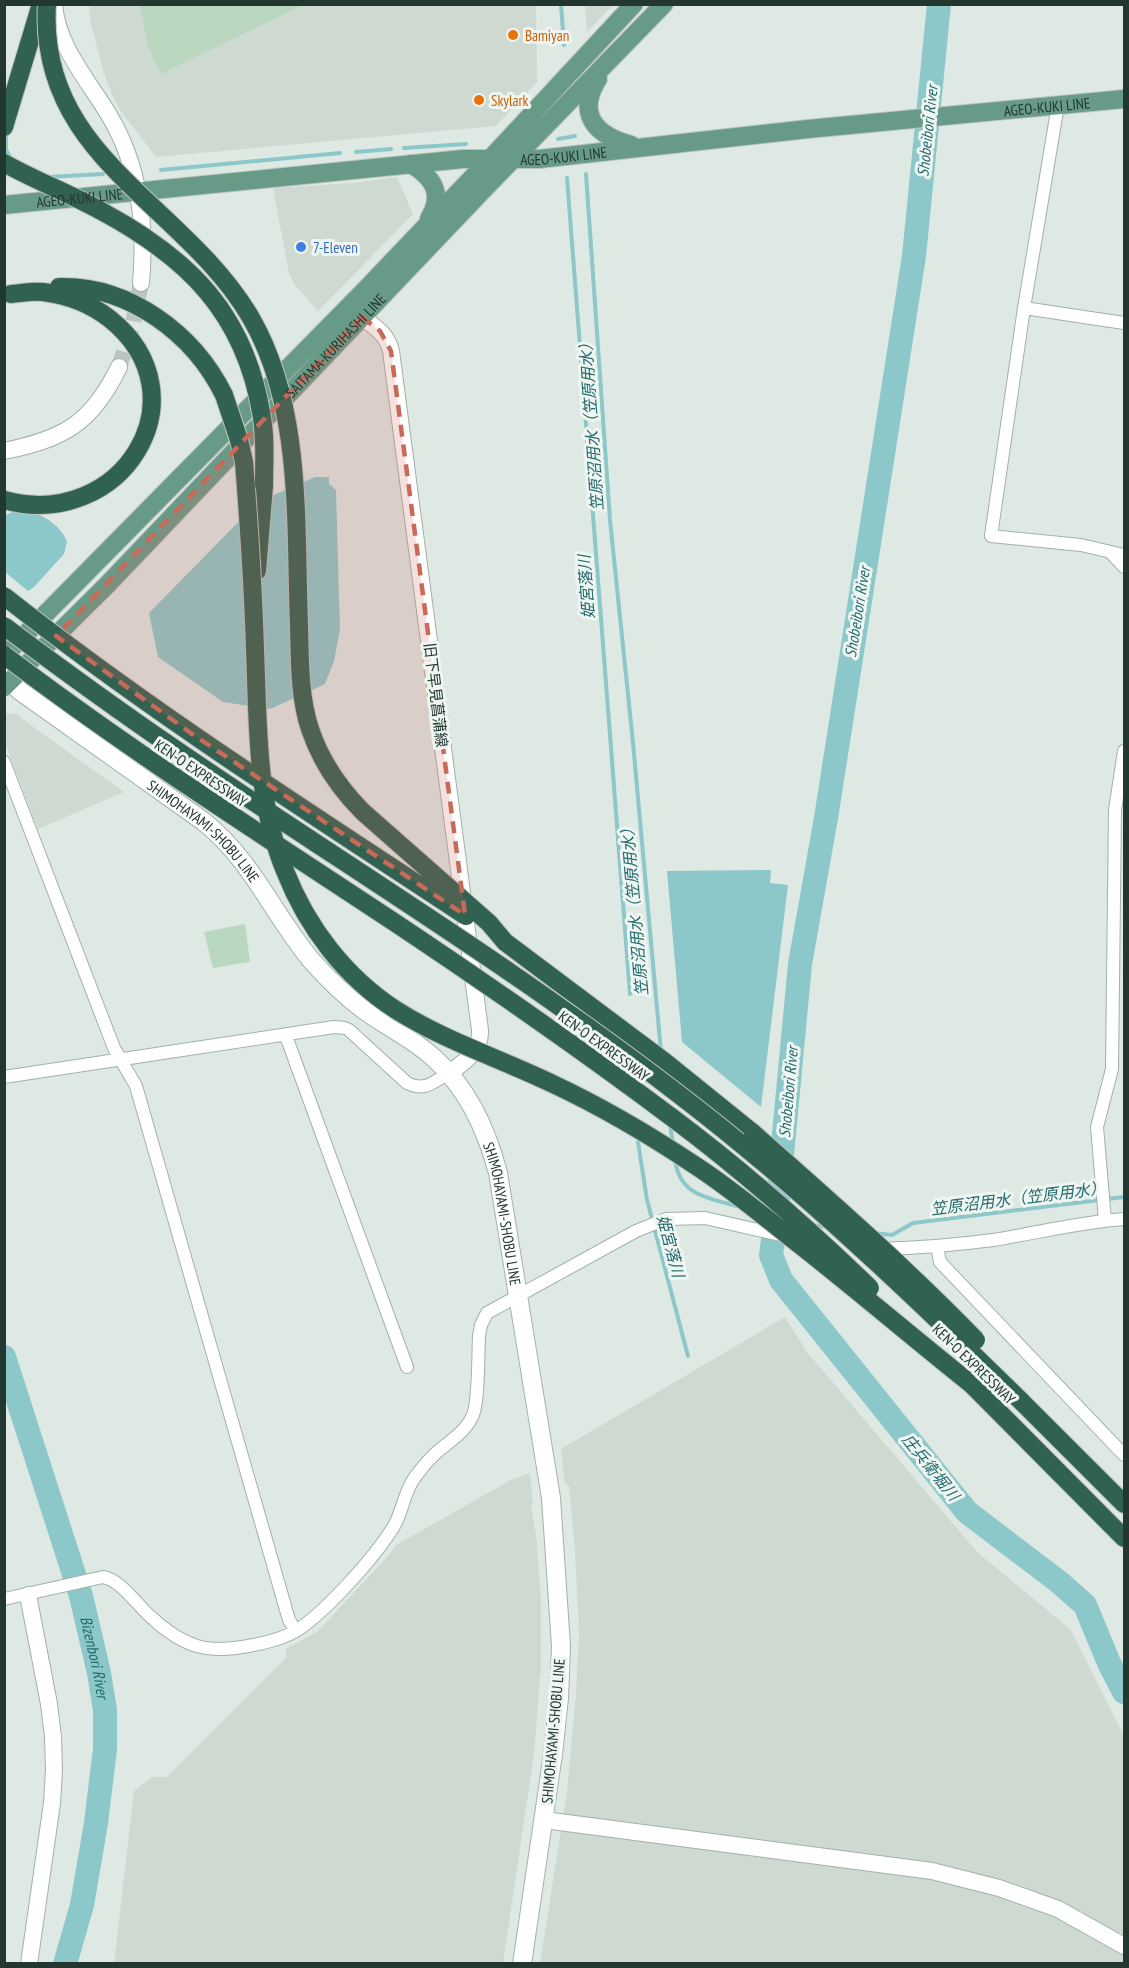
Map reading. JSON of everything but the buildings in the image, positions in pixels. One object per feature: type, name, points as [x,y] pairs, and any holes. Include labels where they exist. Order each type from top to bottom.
[{"type":"highway","points":[[4,127],[41,4]]},
{"type":"highway","points":[[48,4],[46,27],[55,77],[61,94],[77,123],[124,180],[219,272],[252,319],[274,368],[287,416],[294,480],[300,670],[304,704],[317,749],[329,772],[350,799],[400,847],[489,923],[505,942]]},
{"type":"highway","points":[[4,163],[118,220],[177,260],[213,298],[241,343],[257,390],[264,438],[264,485],[254,617]]},
{"type":"highway","points":[[8,295],[30,288],[63,286],[108,294],[129,302],[151,313],[190,345],[217,381],[224,395],[244,462],[260,764],[264,795],[275,844],[285,872],[304,912],[324,944],[348,970],[383,1001],[407,1016],[435,1031],[553,1083],[609,1112],[697,1166],[742,1198],[970,1384]]},
{"type":"highway","points":[[4,500],[42,506],[64,504],[102,489],[118,476],[142,442],[149,414],[150,385],[145,365],[136,346],[121,328],[103,313],[82,302],[60,295],[40,292],[8,295]]},
{"type":"highway","points":[[4,596],[192,734],[505,942],[665,1062],[779,1155],[936,1299],[1000,1365],[1022,1402]]},
{"type":"highway","name":"KEN-O EXPRESSWAY","points":[[4,626],[171,747],[416,909],[676,1092],[755,1155],[838,1227],[939,1321],[1125,1504]]},
{"type":"highway","name":"KEN-O EXPRESSWAY","points":[[4,656],[154,764],[482,982],[675,1120],[739,1171],[839,1259],[970,1384],[1125,1538]]},
{"type":"main road","name":"SAITAMA-KURIHASHI LINE","points":[[4,656],[491,158],[633,4]]},
{"type":"main road","name":"SAITAMA-KURIHASHI LINE","points":[[6,681],[107,585],[664,4]]},
{"type":"main road","points":[[608,62],[592,88],[589,99],[590,116],[595,126],[607,137],[637,147]]},
{"type":"main road","name":"AGEO-KUKI LINE","points":[[4,205],[411,164],[491,158],[540,159],[916,118],[1125,99]]},
{"type":"main road","points":[[411,164],[423,171],[435,187],[437,198],[433,212],[425,226]]},
{"type":"main road","name":"SHIMOHAYAMI-SHOBU LINE","points":[[6,681],[214,830],[234,850],[267,893],[299,944],[324,975],[364,1010],[428,1053],[448,1073],[476,1115],[493,1154],[519,1295],[551,1498],[561,1646],[559,1698],[544,1820],[522,1964]]},
{"type":"street","points":[[54,4],[59,32],[110,117],[131,163],[139,191],[144,225],[141,283]]},
{"type":"street","points":[[1058,105],[1024,308],[991,536],[1081,545],[1125,555]]},
{"type":"street","points":[[1024,308],[1125,323]]},
{"type":"street","name":"旧下早見菖蒲線","points":[[362,317],[380,331],[389,342],[392,351],[480,1030],[478,1047],[467,1059],[448,1073]]},
{"type":"street","points":[[4,451],[41,443],[75,426],[100,400],[119,367]]},
{"type":"street","points":[[1109,551],[1125,567]]},
{"type":"street","points":[[1105,1220],[1096,1127],[1112,1069],[1115,810],[1125,751]]},
{"type":"street","points":[[4,762],[119,1060],[136,1086],[289,1620],[296,1631]]},
{"type":"street","points":[[4,1077],[334,1027],[345,1028],[407,1083],[418,1088],[429,1085],[448,1073]]},
{"type":"street","points":[[286,1036],[406,1367]]},
{"type":"street","points":[[4,1599],[98,1577],[115,1581],[151,1618],[167,1630],[185,1641],[203,1647],[229,1648],[266,1641],[296,1631],[314,1618],[382,1545],[396,1523],[413,1481],[434,1455],[468,1424],[473,1416],[477,1354],[483,1318],[519,1295],[636,1231],[666,1219],[705,1218],[830,1246],[859,1249],[936,1246],[993,1240],[1105,1220],[1125,1219]]},
{"type":"street","points":[[936,1246],[940,1262],[1125,1455]]},
{"type":"street","points":[[29,1964],[52,1803],[54,1770],[53,1737],[35,1593]]},
{"type":"street","points":[[544,1820],[932,1871],[999,1888],[1058,1909],[1125,1946]]},
{"type":"highlighted area","points":[[362,317],[380,331],[391,351],[465,915],[192,734],[56,636]]},
{"type":"shaded area","points":[[585,4],[613,5],[587,32]]},
{"type":"shaded area","points":[[89,5],[536,5],[537,82],[496,126],[156,157],[120,110],[111,92],[90,20]]},
{"type":"shaded area","points":[[397,177],[413,214],[318,311],[295,285],[289,273],[273,188],[353,183]]},
{"type":"shaded area","points":[[15,713],[124,792],[38,829],[5,743],[5,714]]},
{"type":"shaded area","points":[[785,1317],[807,1352],[977,1552],[1071,1630],[1124,1736],[1124,1963],[540,1964],[567,1792],[579,1633],[569,1486],[565,1484],[561,1449]]},
{"type":"shaded area","points":[[530,1473],[533,1504],[531,1506],[536,1535],[541,1600],[541,1667],[534,1754],[503,1963],[114,1963],[134,1791],[152,1777],[167,1777],[286,1658],[286,1649],[318,1631],[396,1545],[511,1480]]},
{"type":"green space","points":[[140,4],[303,5],[161,74],[147,44]]},
{"type":"green space","points":[[245,924],[250,962],[213,968],[204,932]]},
{"type":"water","points":[[315,477],[329,477],[329,484],[336,490],[340,630],[334,661],[325,684],[270,709],[223,702],[158,657],[149,613],[258,502]]},
{"type":"water","points":[[20,509],[34,512],[54,524],[67,542],[64,554],[28,591],[5,572],[5,515]]},
{"type":"water","points":[[771,870],[770,883],[788,885],[761,1107],[682,1042],[667,871]]},
{"type":"waterway","name":"姫宮落川","points":[[561,4],[564,45]]},
{"type":"waterway","name":"Shobeibori River","points":[[939,4],[914,256],[826,818],[800,964],[771,1255],[781,1280],[967,1512],[1059,1582],[1085,1605],[1109,1663],[1124,1692]]},
{"type":"waterway","name":"笠原沼用水（笠原用水）","points":[[6,131],[6,150],[11,158]]},
{"type":"waterway","name":"笠原沼用水（笠原用水）","points":[[558,139],[575,136]]},
{"type":"waterway","name":"笠原沼用水（笠原用水）","points":[[404,148],[466,144]]},
{"type":"waterway","name":"笠原沼用水（笠原用水）","points":[[356,152],[391,149]]},
{"type":"waterway","name":"笠原沼用水（笠原用水）","points":[[161,170],[340,153]]},
{"type":"waterway","name":"笠原沼用水（笠原用水）","points":[[47,177],[103,174]]},
{"type":"waterway","name":"笠原沼用水（笠原用水）","points":[[586,174],[610,520],[661,1052]]},
{"type":"waterway","name":"姫宮落川","points":[[567,178],[630,994]]},
{"type":"waterway","name":"笠原沼用水（笠原用水）","points":[[670,1125],[673,1144]]},
{"type":"waterway","name":"姫宮落川","points":[[638,1142],[647,1200],[688,1356]]},
{"type":"waterway","name":"笠原沼用水（笠原用水）","points":[[675,1160],[683,1182],[690,1189],[708,1198],[740,1207]]},
{"type":"waterway","name":"笠原沼用水（笠原用水）","points":[[874,1233],[892,1235],[913,1223],[1124,1197]]},
{"type":"waterway","name":"笠原沼用水（笠原用水）","points":[[812,1225],[828,1227]]},
{"type":"waterway","name":"Bizenbori River","points":[[4,1357],[81,1596],[105,1710],[105,1749],[96,1823],[82,1905],[65,1964]]},
{"type":"tunnel","points":[[119,367],[132,328],[141,283]]},
{"type":"place","name":"Bamiyan","points":[[513,35]]},
{"type":"place","name":"Skylark","points":[[479,100]]},
{"type":"place","name":"7-Eleven","points":[[301,247]]},
{"type":"water label","name":"庄兵衛堀川","points":[[931,1467]]}]
